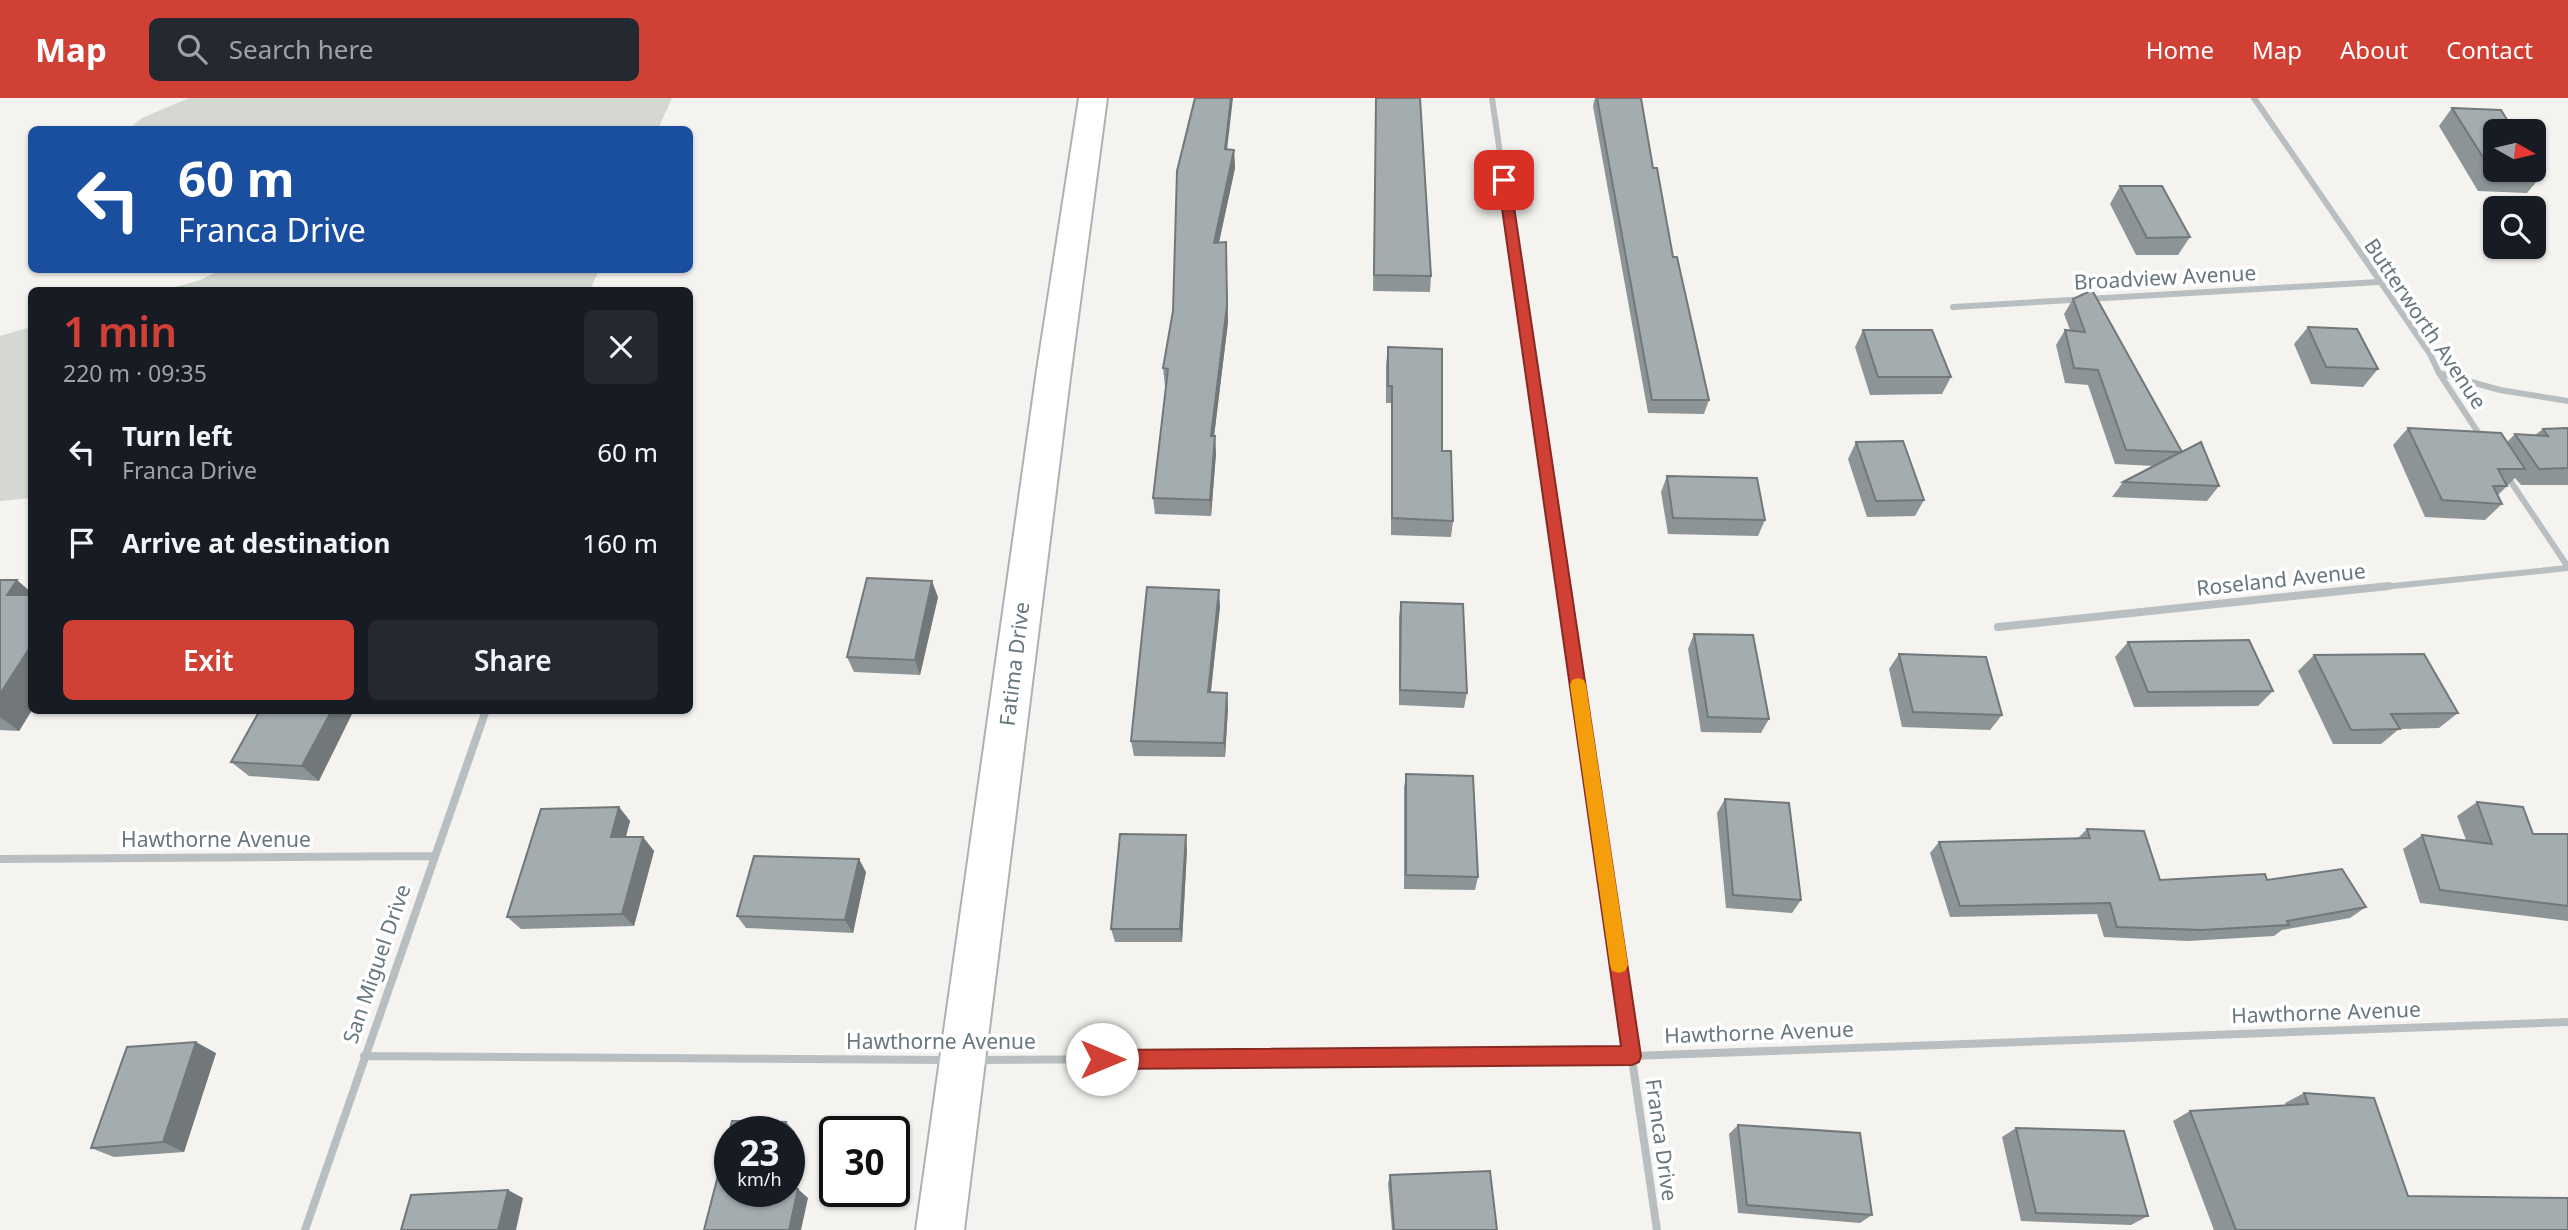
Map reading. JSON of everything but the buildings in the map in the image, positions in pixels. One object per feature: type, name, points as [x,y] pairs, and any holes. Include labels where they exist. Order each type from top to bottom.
[{"type":"street","name":"Fatima Drive","points":[[940,1230],[1052,383],[1093,98]]},
{"type":"street","name":"Franca Drive","points":[[1492,98],[1657,1230]]},
{"type":"street","name":"Butterworth Avenue","points":[[2254,98],[2430,354],[2439,373],[2484,442]]},
{"type":"street","name":"Broadview Avenue","points":[[1953,307],[2378,282]]},
{"type":"street","points":[[2439,373],[2500,390],[2568,401]]},
{"type":"street","points":[[2500,465],[2568,568]]},
{"type":"street","name":"Roseland Avenue","points":[[1998,627],[2568,568]]},
{"type":"street","name":"San Miguel Drive","points":[[305,1230],[484,714]]},
{"type":"street","name":"Hawthorne Avenue","points":[[0,859],[433,856]]},
{"type":"street","name":"Hawthorne Avenue","points":[[364,1056],[963,1060],[1632,1056],[2568,1022]]},
{"type":"shaded area","points":[[189,98],[672,98],[659,126],[133,126],[142,118]]},
{"type":"shaded area","points":[[215,273],[598,273],[591,287],[175,287]]},
{"type":"shaded area","points":[[28,328],[28,498],[0,501],[0,336]]},
{"type":"slow traffic","points":[[1578,685],[1619,965]]},
{"type":"route","points":[[1102,1059],[1632,1056],[1504,180]]}]
